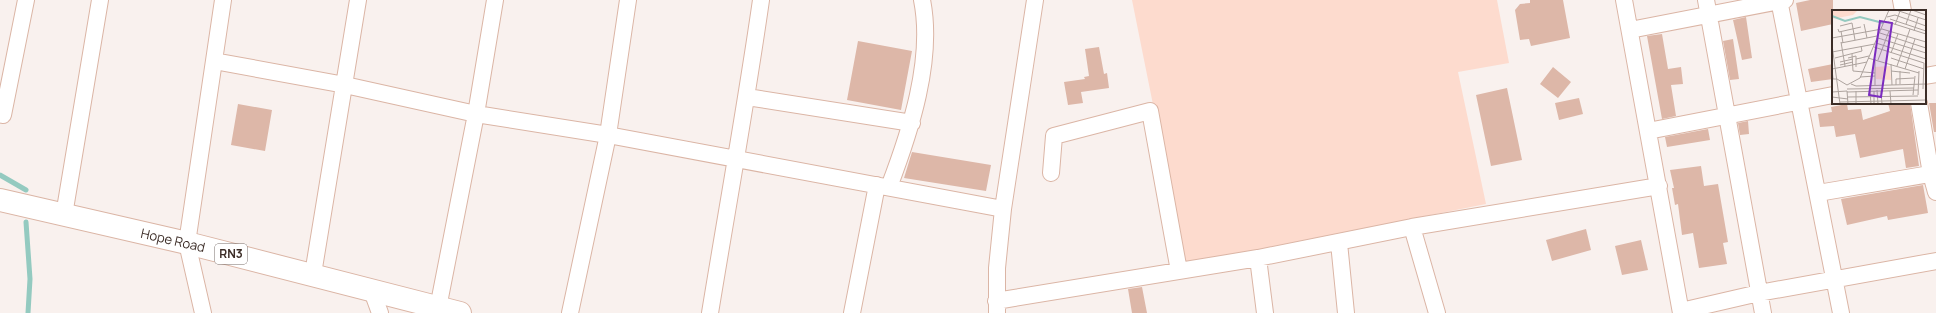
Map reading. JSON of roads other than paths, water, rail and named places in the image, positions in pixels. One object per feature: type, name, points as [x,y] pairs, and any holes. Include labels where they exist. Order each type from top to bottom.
[{"type":"highway","name":"Hope Road","points":[[0,200],[188,243],[460,313]]},
{"type":"street","points":[[3,115],[26,0]]},
{"type":"street","points":[[64,215],[100,0]]},
{"type":"street","points":[[203,313],[188,243],[223,0]]},
{"type":"street","points":[[313,274],[358,0]]},
{"type":"street","points":[[438,308],[476,114],[495,0]]},
{"type":"street","points":[[570,313],[608,134],[628,0]]},
{"type":"street","points":[[710,313],[735,158],[747,97],[761,0]]},
{"type":"street","points":[[852,313],[883,186],[912,123],[921,76],[925,32],[922,0]]},
{"type":"street","points":[[1035,0],[1003,209],[997,268],[996,307],[1179,271],[1339,243],[1412,227],[1659,186]]},
{"type":"street","points":[[1624,0],[1681,312],[1759,293],[1936,261]]},
{"type":"street","points":[[1901,0],[1903,10]]},
{"type":"street","points":[[1630,30],[1707,7],[1781,1],[1799,102],[1841,313]]},
{"type":"street","points":[[1707,7],[1763,313]]},
{"type":"street","points":[[214,61],[345,85],[476,114],[608,134],[1003,209]]},
{"type":"street","points":[[1926,76],[1936,74]]},
{"type":"street","points":[[1648,131],[1832,95]]},
{"type":"street","points":[[747,97],[912,123]]},
{"type":"street","points":[[1919,104],[1936,192]]},
{"type":"street","points":[[1051,173],[1054,136],[1150,111],[1179,271]]},
{"type":"street","points":[[1818,193],[1933,174]]},
{"type":"street","points":[[1412,227],[1437,313]]},
{"type":"street","points":[[1339,243],[1346,313]]},
{"type":"street","points":[[1258,258],[1265,313]]},
{"type":"street","points":[[372,291],[380,313]]},
{"type":"waterway","points":[[0,175],[26,190]]},
{"type":"waterway","points":[[26,222],[30,279],[28,313]]}]
